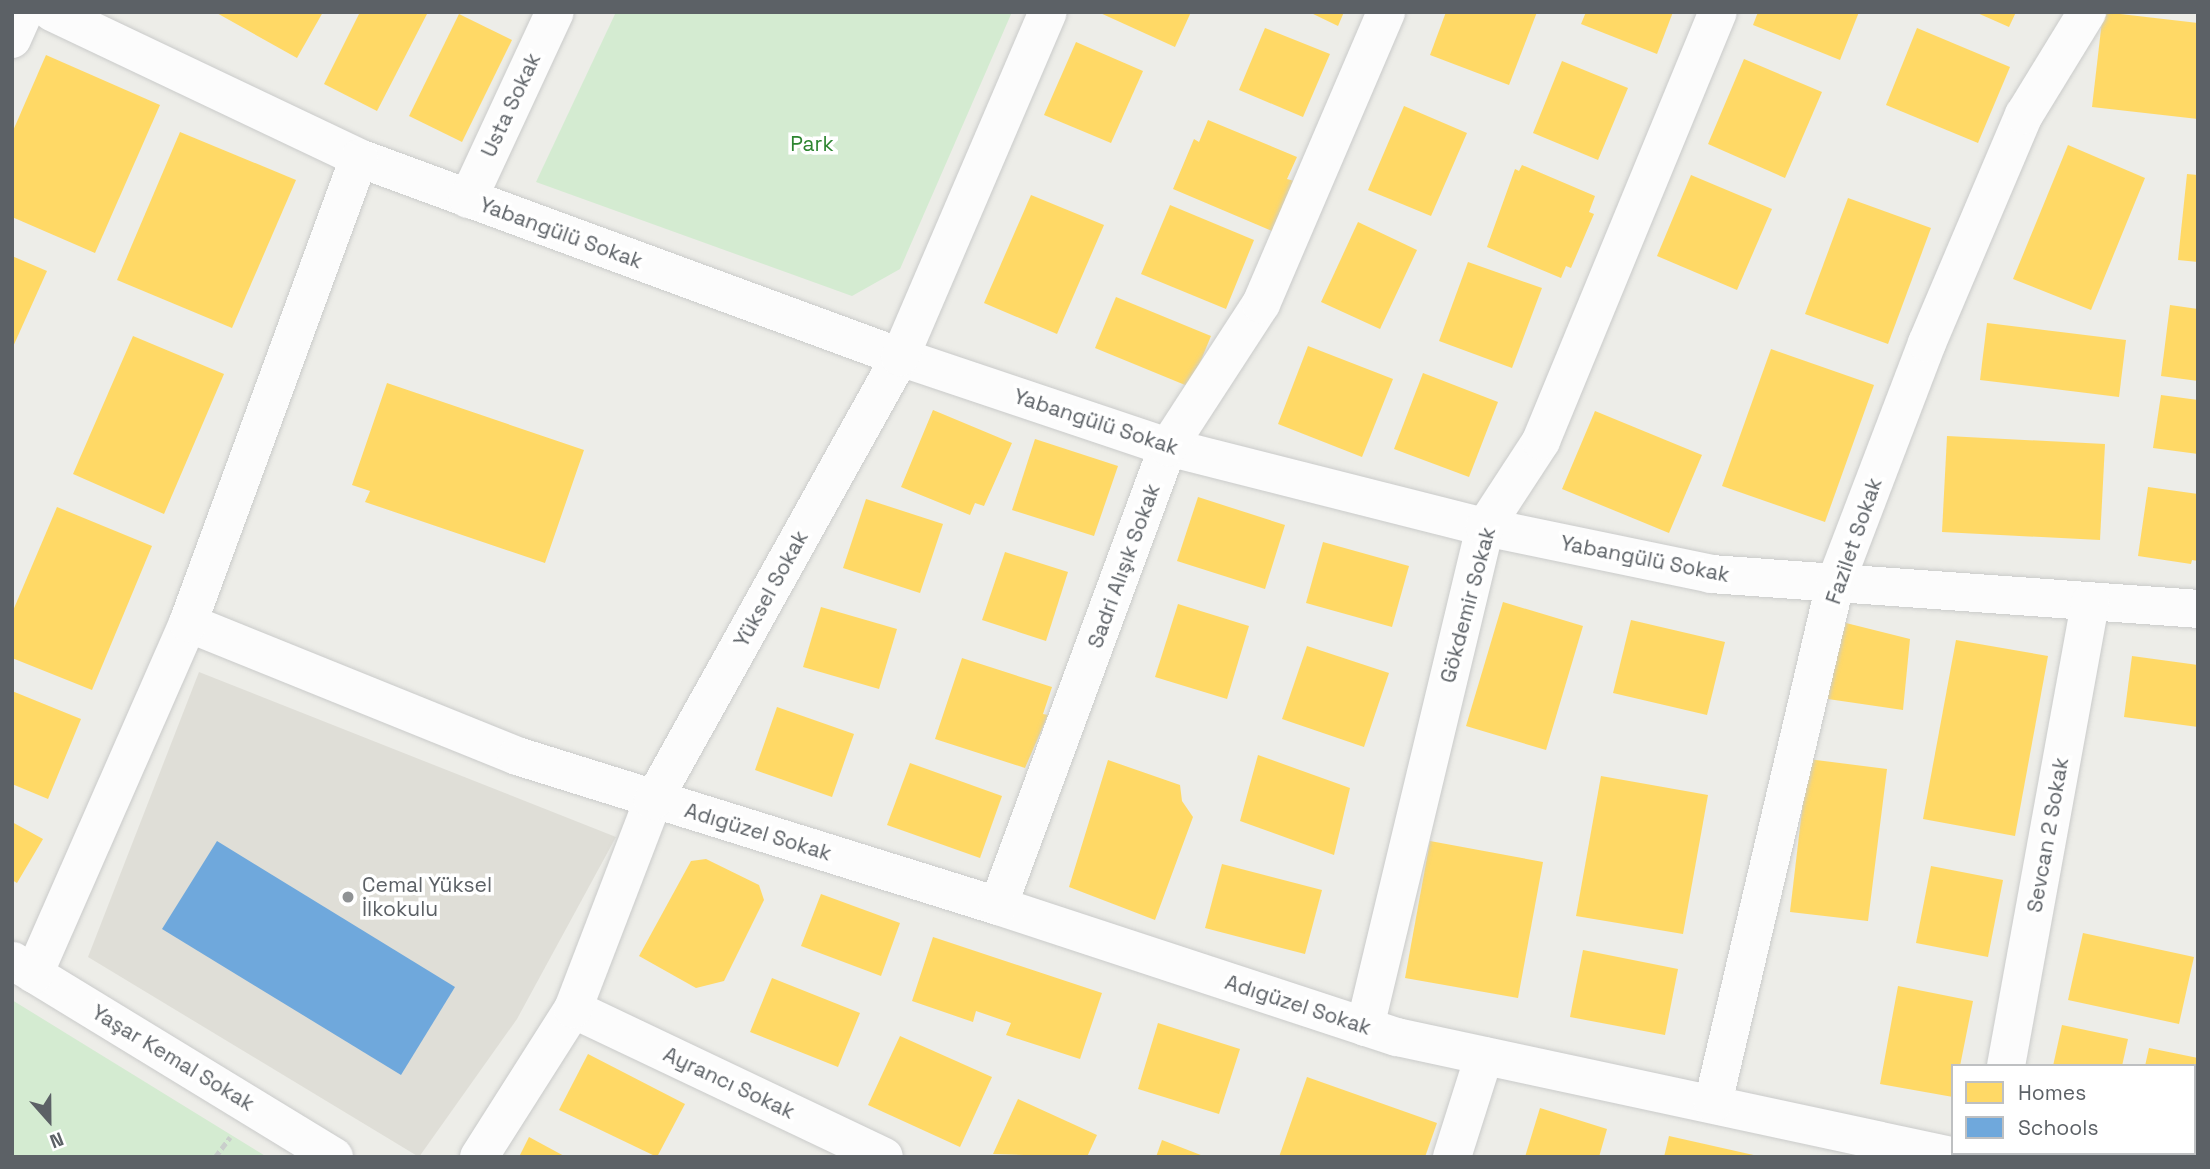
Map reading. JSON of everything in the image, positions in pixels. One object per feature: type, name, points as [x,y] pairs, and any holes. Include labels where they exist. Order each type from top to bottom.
[{"type":"street","points":[[12,39],[24,12]]},
{"type":"street","name":"Yabangülü Sokak","points":[[52,12],[359,158],[900,357],[1168,447],[1485,527],[1711,574],[2198,610]]},
{"type":"street","name":"Usta Sokak","points":[[468,198],[555,12]]},
{"type":"street","name":"Yüksel Sokak","points":[[479,1157],[573,1009],[653,801],[900,357],[1048,12]]},
{"type":"street","name":"Sadri Alışık Sokak","points":[[998,906],[1168,447],[1261,304],[1387,12]]},
{"type":"street","name":"Gökdemir Sokak","points":[[1365,1027],[1485,527],[1541,441],[1718,12]]},
{"type":"street","name":"Fazilet Sokak","points":[[1713,1103],[1835,584],[1927,343],[2024,115],[2087,12]]},
{"type":"street","points":[[23,967],[188,623],[359,158]]},
{"type":"street","name":"Sevcan 2 Sokak","points":[[2006,1064],[2090,604]]},
{"type":"street","name":"Adıgüzel Sokak","points":[[188,623],[517,757],[998,906],[1365,1027],[1483,1056],[1956,1157]]},
{"type":"street","name":"Yaşar Kemal Sokak","points":[[23,967],[334,1157]]},
{"type":"street","name":"Ayrancı Sokak","points":[[573,1009],[884,1157]]},
{"type":"street","points":[[1452,1157],[1483,1056]]},
{"type":"shaded area","name":"Cemal Yüksel İlkokulu","points":[[199,672],[616,837],[517,1019],[419,1157],[88,957]]},
{"type":"green space","name":"Park","points":[[616,12],[1012,12],[900,269],[852,296],[536,182]]},
{"type":"green space","points":[[12,1000],[267,1157],[12,1157]]},
{"type":"building: Homes","points":[[215,12],[323,12],[297,58]]},
{"type":"building: Homes","points":[[360,12],[428,12],[377,111],[324,84]]},
{"type":"building: Homes","points":[[1098,12],[1191,12],[1175,47]]},
{"type":"building: Homes","points":[[1309,12],[1344,12],[1338,26]]},
{"type":"building: Homes","points":[[1446,12],[1537,12],[1509,85],[1430,55]]},
{"type":"building: Homes","points":[[1586,12],[1673,12],[1657,54],[1581,24]]},
{"type":"building: Homes","points":[[1758,12],[1859,12],[1840,60],[1753,25]]},
{"type":"building: Homes","points":[[1975,12],[2016,12],[2009,27]]},
{"type":"building: Homes","points":[[2103,12],[2198,23],[2198,119],[2092,107]]},
{"type":"building: Homes","points":[[459,14],[512,40],[462,142],[409,116]]},
{"type":"building: Homes","points":[[1265,28],[1330,54],[1303,117],[1239,90]]},
{"type":"building: Homes","points":[[1917,28],[2010,67],[1978,143],[1886,105]]},
{"type":"building: Homes","points":[[1076,42],[1143,71],[1111,143],[1044,115]]},
{"type":"building: Homes","points":[[46,55],[160,105],[95,253],[12,217],[12,133]]},
{"type":"building: Homes","points":[[1744,59],[1822,92],[1785,178],[1708,144]]},
{"type":"building: Homes","points":[[1562,61],[1628,88],[1598,160],[1533,133]]},
{"type":"building: Homes","points":[[1404,106],[1467,133],[1431,216],[1368,190]]},
{"type":"building: Homes","points":[[1208,120],[1297,157],[1287,179],[1294,181],[1272,231],[1173,189],[1194,139],[1199,142]]},
{"type":"building: Homes","points":[[180,132],[296,180],[232,328],[117,280]]},
{"type":"building: Homes","points":[[2068,145],[2145,178],[2091,310],[2013,279]]},
{"type":"building: Homes","points":[[1522,165],[1595,196],[1589,212],[1594,214],[1571,268],[1566,266],[1561,278],[1487,247],[1515,169],[1519,171]]},
{"type":"building: Homes","points":[[2187,174],[2198,175],[2198,262],[2178,260]]},
{"type":"building: Homes","points":[[1691,175],[1772,209],[1737,290],[1657,256]]},
{"type":"building: Homes","points":[[1031,195],[1104,225],[1057,334],[984,303]]},
{"type":"building: Homes","points":[[1848,198],[1931,228],[1888,344],[1805,314]]},
{"type":"building: Homes","points":[[1170,205],[1254,240],[1226,309],[1141,274]]},
{"type":"building: Homes","points":[[1358,222],[1417,250],[1380,329],[1321,302]]},
{"type":"building: Homes","points":[[12,256],[47,271],[12,349]]},
{"type":"building: Homes","points":[[1468,262],[1542,288],[1512,368],[1439,341]]},
{"type":"building: Homes","points":[[1116,297],[1211,336],[1190,387],[1095,348]]},
{"type":"building: Homes","points":[[2170,305],[2198,309],[2198,381],[2161,376]]},
{"type":"building: Homes","points":[[1987,323],[2126,340],[2119,397],[1980,380]]},
{"type":"building: Homes","points":[[133,336],[224,374],[164,514],[73,474]]},
{"type":"building: Homes","points":[[1308,346],[1393,379],[1362,457],[1278,424]]},
{"type":"building: Homes","points":[[1771,349],[1874,385],[1825,522],[1722,486]]},
{"type":"building: Homes","points":[[1423,373],[1498,402],[1469,477],[1394,449]]},
{"type":"building: Homes","points":[[387,383],[584,450],[545,563],[365,502],[370,491],[352,485]]},
{"type":"building: Homes","points":[[2161,395],[2198,400],[2198,454],[2153,448]]},
{"type":"building: Homes","points":[[933,410],[1012,443],[984,506],[975,503],[970,515],[901,487]]},
{"type":"building: Homes","points":[[1595,411],[1702,455],[1669,533],[1562,489]]},
{"type":"building: Homes","points":[[1947,436],[2105,444],[2100,540],[1942,532]]},
{"type":"building: Homes","points":[[1035,439],[1118,466],[1094,536],[1012,510]]},
{"type":"building: Homes","points":[[2148,487],[2198,494],[2198,561],[2192,560],[2191,564],[2138,556]]},
{"type":"building: Homes","points":[[1198,497],[1285,525],[1265,589],[1177,561]]},
{"type":"building: Homes","points":[[866,499],[943,524],[920,593],[843,568]]},
{"type":"building: Homes","points":[[57,507],[152,546],[92,690],[12,658],[12,613]]},
{"type":"building: Homes","points":[[1323,542],[1409,566],[1392,627],[1306,603]]},
{"type":"building: Homes","points":[[1005,552],[1068,572],[1046,641],[982,620]]},
{"type":"building: Homes","points":[[1503,602],[1583,626],[1546,750],[1466,726]]},
{"type":"building: Homes","points":[[1178,604],[1249,626],[1227,699],[1155,677]]},
{"type":"building: Homes","points":[[821,607],[897,629],[879,689],[803,667]]},
{"type":"building: Homes","points":[[1631,620],[1725,642],[1707,715],[1613,693]]},
{"type":"building: Homes","points":[[1846,623],[1910,639],[1903,710],[1821,698]]},
{"type":"building: Homes","points":[[1956,640],[2048,656],[2015,836],[1923,819]]},
{"type":"building: Homes","points":[[1307,646],[1389,673],[1364,747],[1282,719]]},
{"type":"building: Homes","points":[[2132,656],[2198,665],[2198,727],[2124,717]]},
{"type":"building: Homes","points":[[962,658],[1052,687],[1043,714],[1048,715],[1025,768],[935,739]]},
{"type":"building: Homes","points":[[12,691],[81,719],[48,799],[12,784]]},
{"type":"building: Homes","points":[[777,707],[854,734],[832,797],[755,770]]},
{"type":"building: Homes","points":[[1258,755],[1350,788],[1334,855],[1240,821]]},
{"type":"building: Homes","points":[[1808,759],[1887,769],[1868,921],[1790,912]]},
{"type":"building: Homes","points":[[1108,760],[1180,785],[1182,801],[1193,817],[1155,920],[1069,887]]},
{"type":"building: Homes","points":[[910,763],[1002,796],[980,858],[887,825]]},
{"type":"building: Homes","points":[[1601,776],[1708,795],[1683,934],[1576,916]]},
{"type":"building: Homes","points":[[12,822],[43,839],[17,883],[12,880]]},
{"type":"building: Homes","points":[[1430,841],[1543,862],[1518,998],[1405,978]]},
{"type":"building: Homes","points":[[706,859],[759,885],[764,900],[724,981],[696,988],[639,956],[691,861]]},
{"type":"building: Homes","points":[[1222,864],[1322,890],[1305,954],[1205,928]]},
{"type":"building: Homes","points":[[1931,866],[2003,880],[1988,957],[1916,943]]},
{"type":"building: Homes","points":[[821,894],[900,923],[881,976],[801,946]]},
{"type":"building: Homes","points":[[2083,933],[2194,957],[2179,1024],[2068,1000]]},
{"type":"building: Homes","points":[[933,937],[1102,993],[1080,1059],[1006,1035],[1011,1023],[976,1011],[973,1022],[912,1001]]},
{"type":"building: Homes","points":[[1583,950],[1678,969],[1665,1035],[1570,1017]]},
{"type":"building: Homes","points":[[772,978],[860,1013],[838,1067],[750,1032]]},
{"type":"building: Homes","points":[[1898,986],[1973,1001],[1960,1064],[1951,1064],[1951,1097],[1880,1084]]},
{"type":"building: Homes","points":[[1158,1023],[1240,1049],[1219,1114],[1138,1089]]},
{"type":"building: Homes","points":[[2062,1025],[2128,1039],[2122,1064],[2053,1064]]},
{"type":"building: Homes","points":[[900,1036],[992,1077],[960,1147],[868,1105]]},
{"type":"building: Homes","points":[[2149,1048],[2198,1058],[2198,1157],[2125,1157],[2196,1155],[2196,1064],[2145,1064]]},
{"type":"building: Homes","points":[[588,1054],[685,1104],[657,1157],[559,1110]]},
{"type":"building: Homes","points":[[1307,1077],[1437,1123],[1425,1157],[1279,1157]]},
{"type":"building: Homes","points":[[1018,1099],[1097,1135],[1087,1157],[993,1154]]},
{"type":"building: Homes","points":[[1540,1108],[1607,1129],[1599,1157],[1525,1157]]},
{"type":"building: Homes","points":[[1669,1136],[1758,1156],[1758,1157],[1664,1157]]},
{"type":"building: Homes","points":[[529,1137],[566,1157],[519,1157]]},
{"type":"building: Homes","points":[[1162,1140],[1206,1157],[1156,1157]]},
{"type":"building: Schools","points":[[217,841],[455,987],[401,1075],[162,929]]},
{"type":"place","name":"Cemal Yüksel İlkokulu","points":[[348,897]]}]
